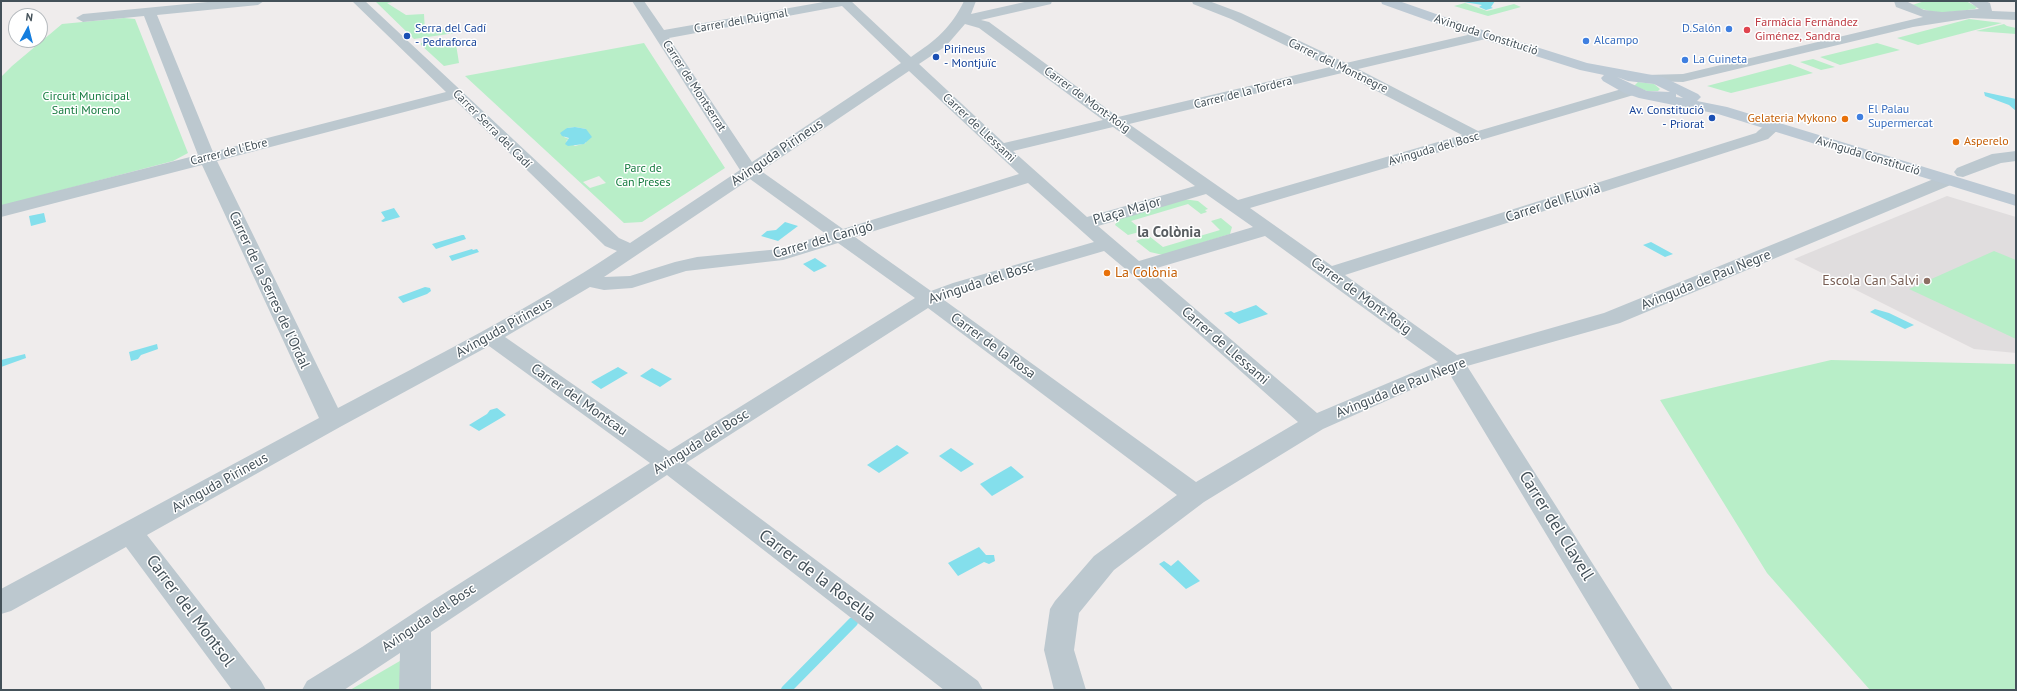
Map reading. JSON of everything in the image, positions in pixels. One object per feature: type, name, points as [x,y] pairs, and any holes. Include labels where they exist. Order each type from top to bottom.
[{"type":"street","points":[[83,18],[258,1]]},
{"type":"street","name":"Carrer Serra del Cadí","points":[[358,1],[458,94],[541,176],[612,242],[631,250]]},
{"type":"street","name":"Carrer de Montserrat","points":[[638,1],[750,170]]},
{"type":"street","points":[[966,10],[986,15],[1046,1]]},
{"type":"street","name":"Carrer del Montnegre","points":[[1198,1],[1236,16],[1344,68],[1476,136]]},
{"type":"street","name":"Avinguda Constitució","points":[[1387,1],[1485,35],[1585,67],[1677,84],[1721,110]]},
{"type":"street","name":"Carrer del Puigmal","points":[[661,35],[844,2]]},
{"type":"street","name":"Carrer de Llessami","points":[[844,2],[1001,150],[1084,224]]},
{"type":"street","points":[[1654,97],[1673,94],[1677,84],[1915,22],[1985,11],[1986,9],[1984,3]]},
{"type":"street","points":[[1984,3],[2016,16]]},
{"type":"street","points":[[1901,5],[1932,15],[1951,16]]},
{"type":"street","points":[[1901,5],[1914,16],[1915,22]]},
{"type":"street","name":"Avinguda Pirineus","points":[[1,603],[490,337],[588,280],[941,43],[966,10]]},
{"type":"street","name":"Carrer de Mont-Roig","points":[[966,10],[984,25],[1117,123],[1209,187]]},
{"type":"street","name":"Carrer de la Serres de l'Ordal","points":[[150,12],[207,158],[332,422]]},
{"type":"street","points":[[1970,14],[2016,16]]},
{"type":"street","name":"Carrer de la Tordera","points":[[1001,150],[1485,35]]},
{"type":"street","name":"Avinguda Constitució","points":[[1585,67],[1627,89],[1654,97],[1721,110],[1773,127],[1955,176],[2016,201]]},
{"type":"street","points":[[1627,89],[1621,81],[1624,79],[1647,78]]},
{"type":"street","name":"Avinguda del Bosc","points":[[1236,206],[1476,136],[1627,89]]},
{"type":"street","name":"Carrer de l'Ebre","points":[[1,211],[458,94]]},
{"type":"street","name":"Carrer del Fluvià","points":[[1330,273],[1762,136],[1773,127]]},
{"type":"street","name":"Avinguda de Pau Negre","points":[[1070,690],[1059,650],[1065,609],[1104,563],[1195,495],[1314,424],[1454,363],[1612,318],[1998,158],[2016,156]]},
{"type":"street","name":"Carrer de la Rosa","points":[[750,170],[1195,495]]},
{"type":"street","name":"Carrer del Canigó","points":[[588,280],[611,286],[637,283],[669,270],[697,263],[783,254],[1031,176]]},
{"type":"street","points":[[1209,187],[1268,229]]},
{"type":"street","name":"Plaça Major","points":[[1084,224],[1209,187]]},
{"type":"street","name":"Plaça Major","points":[[1084,224],[1136,268]]},
{"type":"street","points":[[1136,268],[1268,229]]},
{"type":"street","name":"Carrer de Mont-Roig","points":[[1268,229],[1454,363]]},
{"type":"street","name":"Avinguda del Bosc","points":[[318,690],[668,463],[928,299],[960,287],[1108,244]]},
{"type":"street","name":"Carrer de Llessami","points":[[1136,268],[1314,424]]},
{"type":"street","name":"Carrer del Montcau","points":[[490,337],[668,463]]},
{"type":"street","name":"Carrer del Clavell","points":[[1454,363],[1657,690]]},
{"type":"street","name":"Carrer de la Rosella","points":[[668,463],[967,690]]},
{"type":"street","name":"Carrer del Montsol","points":[[130,532],[250,690]]},
{"type":"street","points":[[415,690],[416,627]]},
{"type":"shaded area","name":"Escola Can Salvi","points":[[1947,196],[2016,217],[2016,353],[1974,349],[1794,259]]},
{"type":"green space","points":[[375,1],[399,1],[387,3],[406,15],[424,14],[425,32],[454,28],[455,33],[414,39]]},
{"type":"green space","points":[[1925,1],[1966,1],[1977,7],[1975,9],[1936,12],[1912,5]]},
{"type":"green space","points":[[1465,3],[1487,11],[1514,4],[1521,7],[1488,16],[1454,6]]},
{"type":"green space","name":"Circuit Municipal Santi Moreno","points":[[124,18],[135,19],[188,153],[173,161],[1,206],[1,77],[33,48],[48,48],[48,36],[62,24]]},
{"type":"green space","points":[[1969,19],[2002,23],[1918,45],[1897,38]]},
{"type":"green space","points":[[2004,24],[2016,28],[2016,34],[1976,31]]},
{"type":"green space","points":[[455,38],[459,63],[444,66],[421,45],[421,43]]},
{"type":"green space","name":"Parc de Can Preses","points":[[644,43],[725,168],[642,222],[624,223],[465,76]],"holes":[[[575,127],[586,129],[586,143],[575,146],[566,141],[569,139],[564,137],[567,128]],[[599,176],[606,183],[590,188],[583,182]]]},
{"type":"green space","points":[[1877,43],[1900,50],[1840,65],[1820,57]]},
{"type":"green space","points":[[1813,59],[1835,67],[1821,70],[1800,62]]},
{"type":"green space","points":[[1790,64],[1813,73],[1731,93],[1707,86]]},
{"type":"green space","points":[[1638,82],[1654,84],[1660,89],[1658,91],[1647,91],[1634,86]]},
{"type":"green space","points":[[1183,199],[1198,201],[1208,209],[1205,210],[1207,212],[1201,214],[1188,204],[1131,221],[1143,231],[1128,235],[1115,225],[1120,216]]},
{"type":"green space","points":[[1221,218],[1232,227],[1230,234],[1163,255],[1150,252],[1136,241],[1149,236],[1163,247],[1220,230],[1211,221]]},
{"type":"green space","points":[[1994,251],[2016,260],[2016,339],[1909,289]]},
{"type":"green space","points":[[1831,360],[2016,364],[2016,690],[1870,690],[1767,573],[1660,400]]},
{"type":"green space","points":[[405,658],[403,690],[350,690]]},
{"type":"water","points":[[1458,1],[1495,1],[1491,7],[1493,8],[1486,10],[1479,7],[1482,5]]},
{"type":"water","points":[[1984,92],[2016,99],[2016,111],[2009,105],[1985,96]]},
{"type":"water","points":[[575,127],[586,129],[592,137],[584,144],[568,146],[565,144],[569,138],[562,136],[560,133],[567,128]]},
{"type":"water","points":[[394,208],[400,217],[383,222],[381,221],[385,218],[381,212]]},
{"type":"water","points":[[44,213],[46,222],[31,226],[29,216]]},
{"type":"water","points":[[785,222],[798,226],[778,241],[761,236],[767,231],[776,230]]},
{"type":"water","points":[[464,235],[466,239],[436,249],[432,244]]},
{"type":"water","points":[[1651,242],[1673,254],[1665,257],[1643,245]]},
{"type":"water","points":[[472,249],[477,249],[479,252],[452,261],[449,256]]},
{"type":"water","points":[[815,258],[827,266],[814,272],[803,264]]},
{"type":"water","points":[[425,287],[430,288],[431,291],[403,303],[398,297]]},
{"type":"water","points":[[1256,305],[1268,314],[1239,324],[1224,313],[1231,311],[1234,313]]},
{"type":"water","points":[[1875,309],[1889,313],[1914,325],[1905,329],[1870,312]]},
{"type":"water","points":[[157,344],[158,349],[141,355],[138,359],[131,361],[129,352]]},
{"type":"water","points":[[25,354],[26,358],[1,367],[1,360]]},
{"type":"water","points":[[618,367],[628,373],[601,389],[591,382]]},
{"type":"water","points":[[652,368],[672,379],[660,387],[640,376]]},
{"type":"water","points":[[497,408],[506,415],[479,431],[469,425],[487,414],[490,410]]},
{"type":"water","points":[[897,445],[909,453],[879,473],[867,465]]},
{"type":"water","points":[[951,448],[974,464],[961,472],[939,456]]},
{"type":"water","points":[[1011,466],[1024,477],[992,496],[980,484]]},
{"type":"water","points":[[979,547],[986,555],[994,555],[995,561],[989,564],[984,562],[958,576],[948,563]]},
{"type":"water","points":[[1178,560],[1200,581],[1186,589],[1159,564],[1164,561],[1171,566]]},
{"type":"waterway","points":[[786,690],[853,622]]},
{"type":"place","name":"D.Salón","points":[[1729,29]]},
{"type":"place","name":"Farmàcia Fernández Giménez, Sandra","points":[[1747,30]]},
{"type":"place","name":"Serra del Cadí - Pedraforca","points":[[407,36]]},
{"type":"place","name":"Alcampo","points":[[1586,41]]},
{"type":"place","name":"Pirineus - Montjuïc","points":[[936,57]]},
{"type":"place","name":"La Cuineta","points":[[1685,60]]},
{"type":"place","name":"El Palau Supermercat","points":[[1860,117]]},
{"type":"place","name":"Av. Constitució - Priorat","points":[[1712,118]]},
{"type":"place","name":"Gelateria Mykono","points":[[1845,119]]},
{"type":"place","name":"Asperelo","points":[[1956,142]]},
{"type":"place","name":"La Colònia","points":[[1107,273]]},
{"type":"place","name":"Escola Can Salvi","points":[[1927,281]]},
{"type":"district","name":"la Colònia","points":[[1169,233]]}]
